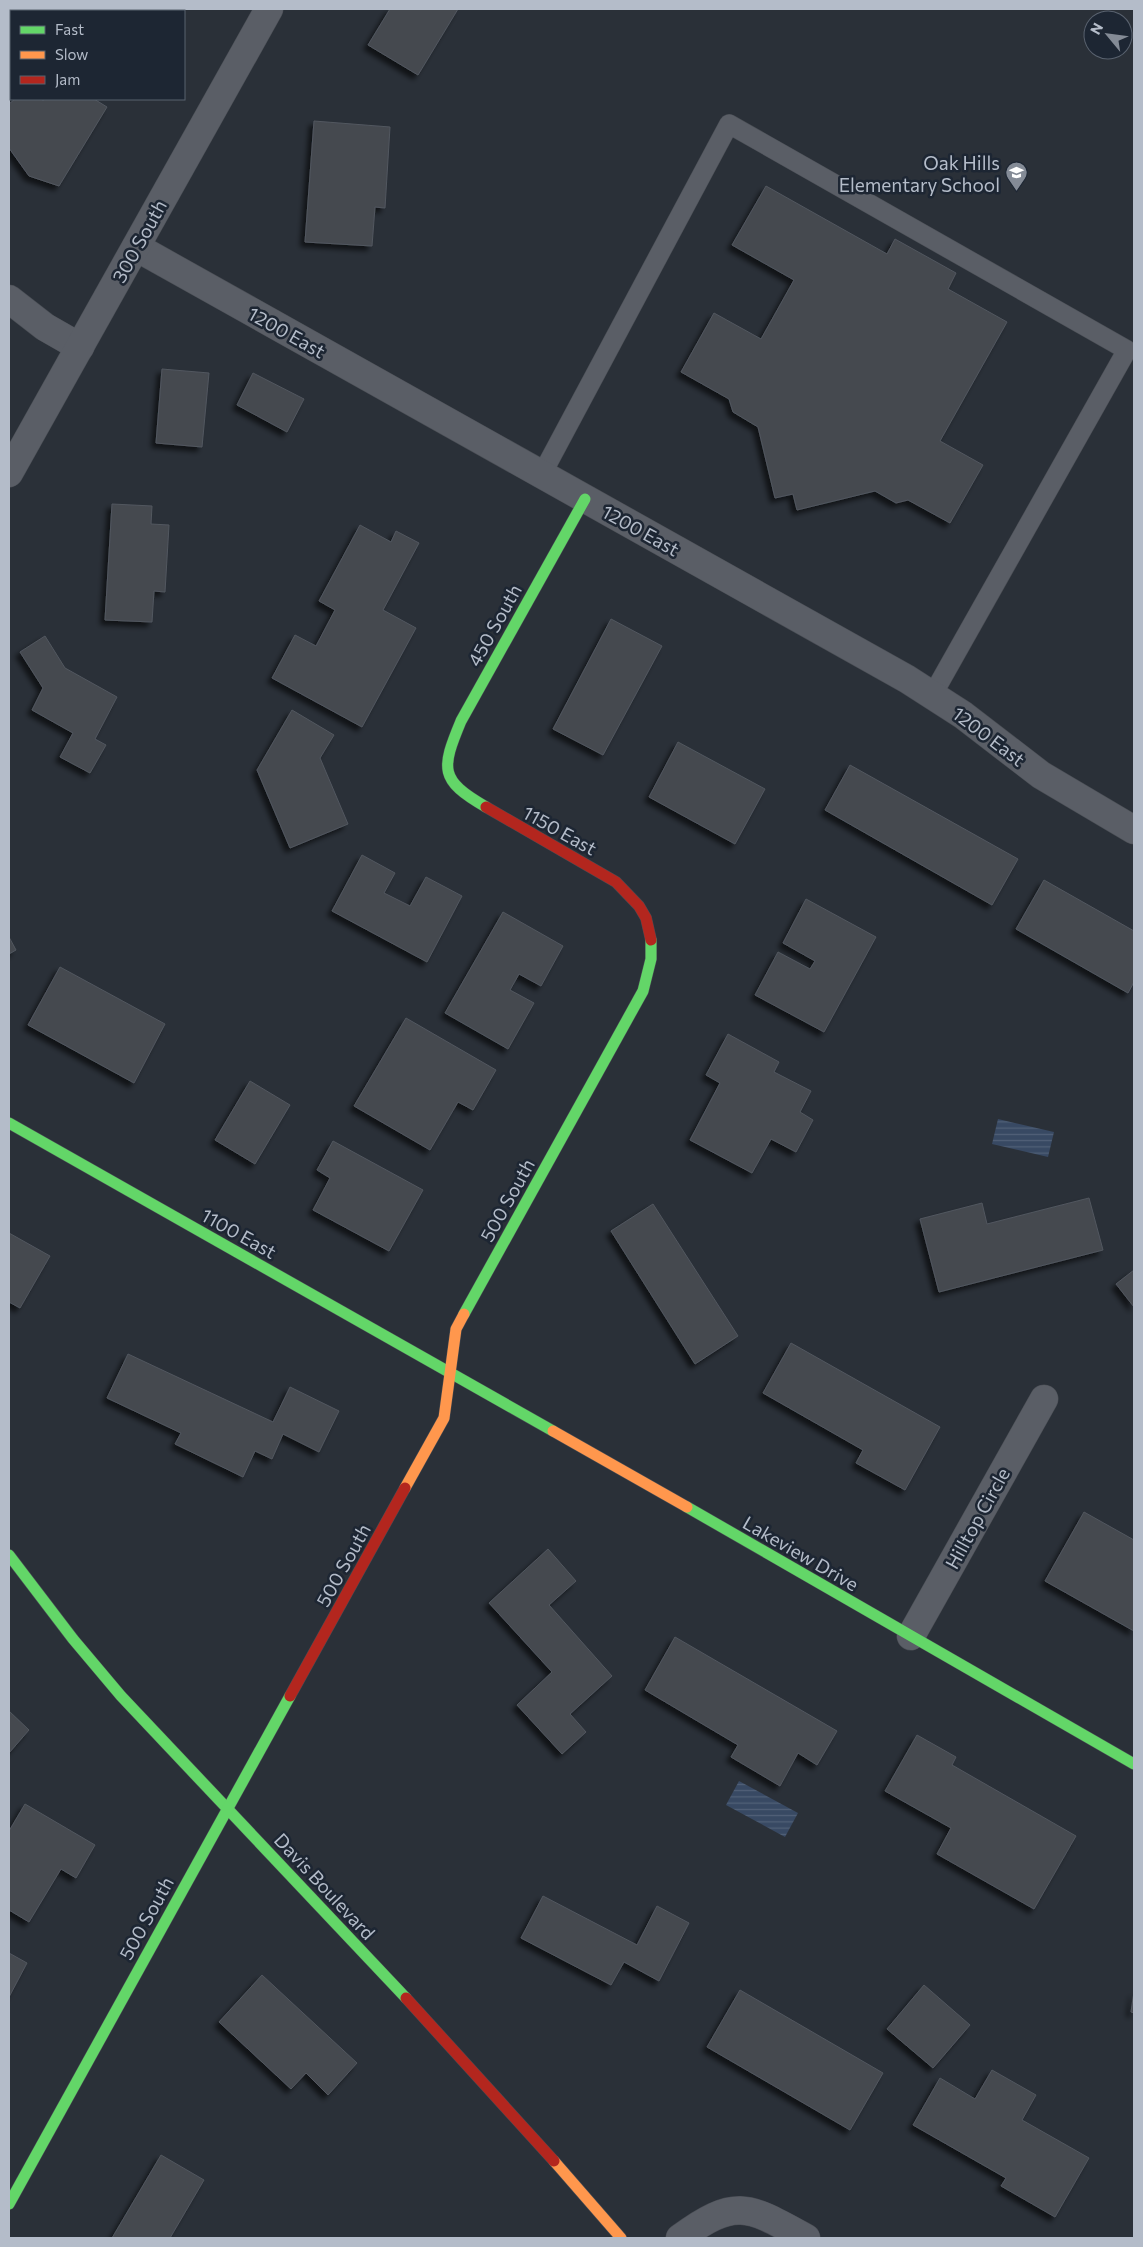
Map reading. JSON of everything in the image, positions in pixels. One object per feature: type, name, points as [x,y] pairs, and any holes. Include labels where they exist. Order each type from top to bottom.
[{"type":"street","name":"300 South","points":[[9,474],[269,9]]},
{"type":"street","name":"1200 East","points":[[136,247],[933,694],[1041,775],[1134,830]]},
{"type":"street","points":[[9,299],[45,327],[80,346]]},
{"type":"street","name":"450 South","points":[[447,773],[449,756],[461,721],[585,499]]},
{"type":"street","name":"1150 East","points":[[447,773],[456,786],[483,807],[616,882],[630,893],[642,908],[649,925]]},
{"type":"street","name":"500 South","points":[[9,2204],[444,1418],[452,1373],[456,1329],[643,991],[652,959],[652,941],[649,925]]},
{"type":"street","name":"1100 East","points":[[9,1123],[452,1373]]},
{"type":"street","name":"Lakeview Drive","points":[[452,1373],[1134,1764]]},
{"type":"street","name":"Hilltop Circle","points":[[911,1636],[1044,1400]]},
{"type":"street","name":"Davis Boulevard","points":[[9,1555],[73,1640],[121,1696],[488,2087],[621,2238]]},
{"type":"street","points":[[680,2238],[710,2217],[718,2213],[736,2210],[755,2212],[806,2238]]},
{"type":"lane","points":[[542,474],[729,124],[1126,350],[933,694]]},
{"type":"water","points":[[998,1119],[1054,1132],[1048,1157],[992,1144]]},
{"type":"water","points":[[739,1781],[798,1813],[785,1837],[726,1805]]},
{"type":"building","points":[[63,9],[163,9],[162,10]]},
{"type":"building","points":[[390,9],[458,9],[418,75],[368,45]]},
{"type":"building","points":[[14,100],[96,100],[107,107],[59,186],[29,176],[9,148],[9,104]]},
{"type":"building","points":[[314,121],[390,127],[385,208],[375,207],[372,246],[305,242]]},
{"type":"building","points":[[766,186],[887,254],[895,239],[956,273],[948,289],[1007,322],[940,441],[983,465],[950,523],[908,500],[896,503],[875,491],[797,510],[793,494],[775,498],[758,427],[733,412],[729,399],[681,372],[714,313],[761,339],[794,280],[732,245]]},
{"type":"building","points":[[162,369],[209,373],[202,447],[156,443]]},
{"type":"building","points":[[253,373],[304,399],[287,432],[237,405]]},
{"type":"building","points":[[112,504],[152,506],[151,524],[169,525],[165,592],[154,591],[152,622],[105,620]]},
{"type":"building","points":[[360,525],[391,542],[396,531],[419,543],[383,610],[416,628],[362,727],[272,678],[295,635],[316,646],[335,610],[319,601]]},
{"type":"building","points":[[611,619],[662,646],[603,755],[553,729]]},
{"type":"building","points":[[45,636],[65,668],[117,697],[95,739],[106,745],[90,773],[60,757],[73,733],[32,710],[43,688],[20,652]]},
{"type":"building","points":[[292,710],[334,735],[320,758],[348,824],[290,848],[257,770]]},
{"type":"building","points":[[678,742],[765,789],[735,844],[649,797]]},
{"type":"building","points":[[850,765],[1018,859],[992,905],[825,810]]},
{"type":"building","points":[[362,855],[395,873],[384,893],[410,906],[426,877],[462,896],[427,962],[332,911]]},
{"type":"building","points":[[1044,880],[1134,931],[1134,982],[1128,993],[1016,929]]},
{"type":"building","points":[[806,899],[876,937],[824,1032],[755,995],[778,952],[810,969],[815,961],[783,943]]},
{"type":"building","points":[[503,912],[563,946],[541,986],[519,974],[510,990],[534,1003],[508,1049],[445,1013]]},
{"type":"building","points":[[9,937],[16,950],[9,954]]},
{"type":"building","points":[[60,967],[165,1024],[134,1083],[28,1025]]},
{"type":"building","points":[[406,1018],[496,1070],[473,1110],[458,1102],[430,1150],[354,1106]]},
{"type":"building","points":[[728,1034],[779,1062],[774,1072],[811,1091],[800,1112],[813,1120],[796,1152],[771,1139],[752,1173],[690,1140],[720,1083],[706,1075]]},
{"type":"building","points":[[250,1081],[290,1105],[255,1164],[215,1140]]},
{"type":"building","points":[[333,1141],[423,1190],[389,1251],[313,1210],[330,1178],[317,1170]]},
{"type":"building","points":[[1089,1198],[1103,1250],[939,1292],[920,1219],[982,1203],[987,1224]]},
{"type":"building","points":[[653,1204],[738,1336],[695,1364],[611,1231]]},
{"type":"building","points":[[9,1233],[50,1256],[20,1308],[9,1302]]},
{"type":"building","points":[[1134,1270],[1134,1307],[1116,1284]]},
{"type":"building","points":[[791,1343],[940,1427],[905,1490],[856,1463],[863,1450],[763,1393]]},
{"type":"building","points":[[128,1354],[273,1422],[290,1387],[339,1411],[319,1452],[283,1434],[272,1459],[255,1451],[243,1477],[175,1444],[181,1433],[107,1398]]},
{"type":"building","points":[[1084,1512],[1134,1540],[1134,1631],[1045,1581]]},
{"type":"building","points":[[548,1549],[576,1581],[549,1605],[612,1676],[570,1714],[586,1732],[562,1754],[517,1705],[552,1672],[489,1603]]},
{"type":"building","points":[[675,1637],[837,1731],[817,1765],[798,1753],[780,1786],[731,1757],[738,1745],[645,1690]]},
{"type":"building","points":[[9,1711],[29,1730],[9,1753]]},
{"type":"building","points":[[917,1735],[956,1757],[952,1765],[1076,1836],[1034,1909],[937,1854],[951,1828],[885,1791]]},
{"type":"building","points":[[25,1804],[95,1845],[76,1878],[61,1869],[29,1922],[9,1910],[9,1831]]},
{"type":"building","points":[[543,1896],[637,1945],[657,1906],[689,1923],[659,1981],[624,1962],[611,1985],[521,1938]]},
{"type":"building","points":[[9,1953],[27,1963],[9,1997]]},
{"type":"building","points":[[262,1975],[357,2063],[328,2095],[306,2073],[291,2089],[219,2022]]},
{"type":"building","points":[[924,1985],[970,2025],[933,2068],[887,2029]]},
{"type":"building","points":[[740,1990],[883,2073],[850,2130],[707,2047]]},
{"type":"building","points":[[1134,1992],[1134,2013],[1131,2012]]},
{"type":"building","points":[[992,2070],[1036,2095],[1022,2120],[1089,2158],[1055,2217],[1001,2186],[1006,2178],[913,2125],[940,2078],[975,2099]]},
{"type":"building","points":[[161,2155],[204,2180],[170,2238],[112,2238]]},
{"type":"traffic: fast","points":[[486,807],[459,789],[452,781],[448,772],[448,762],[454,737],[461,721],[585,499]]},
{"type":"traffic: fast","points":[[464,1314],[643,991],[651,959],[651,940]]},
{"type":"traffic: fast","points":[[9,1123],[553,1431]]},
{"type":"traffic: fast","points":[[687,1507],[1134,1764]]},
{"type":"traffic: fast","points":[[9,1555],[73,1639],[121,1696],[406,1998]]},
{"type":"traffic: fast","points":[[9,2204],[290,1696]]},
{"type":"traffic: slow","points":[[405,1488],[444,1418],[456,1329],[464,1314]]},
{"type":"traffic: slow","points":[[553,1431],[687,1507]]},
{"type":"traffic: slow","points":[[554,2161],[621,2238]]},
{"type":"traffic: jam","points":[[486,807],[616,882],[639,906],[646,918],[651,940]]},
{"type":"traffic: jam","points":[[290,1696],[405,1488]]},
{"type":"traffic: jam","points":[[406,1998],[554,2161]]},
{"type":"place","name":"Oak Hills Elementary School","points":[[1016,192]]}]
